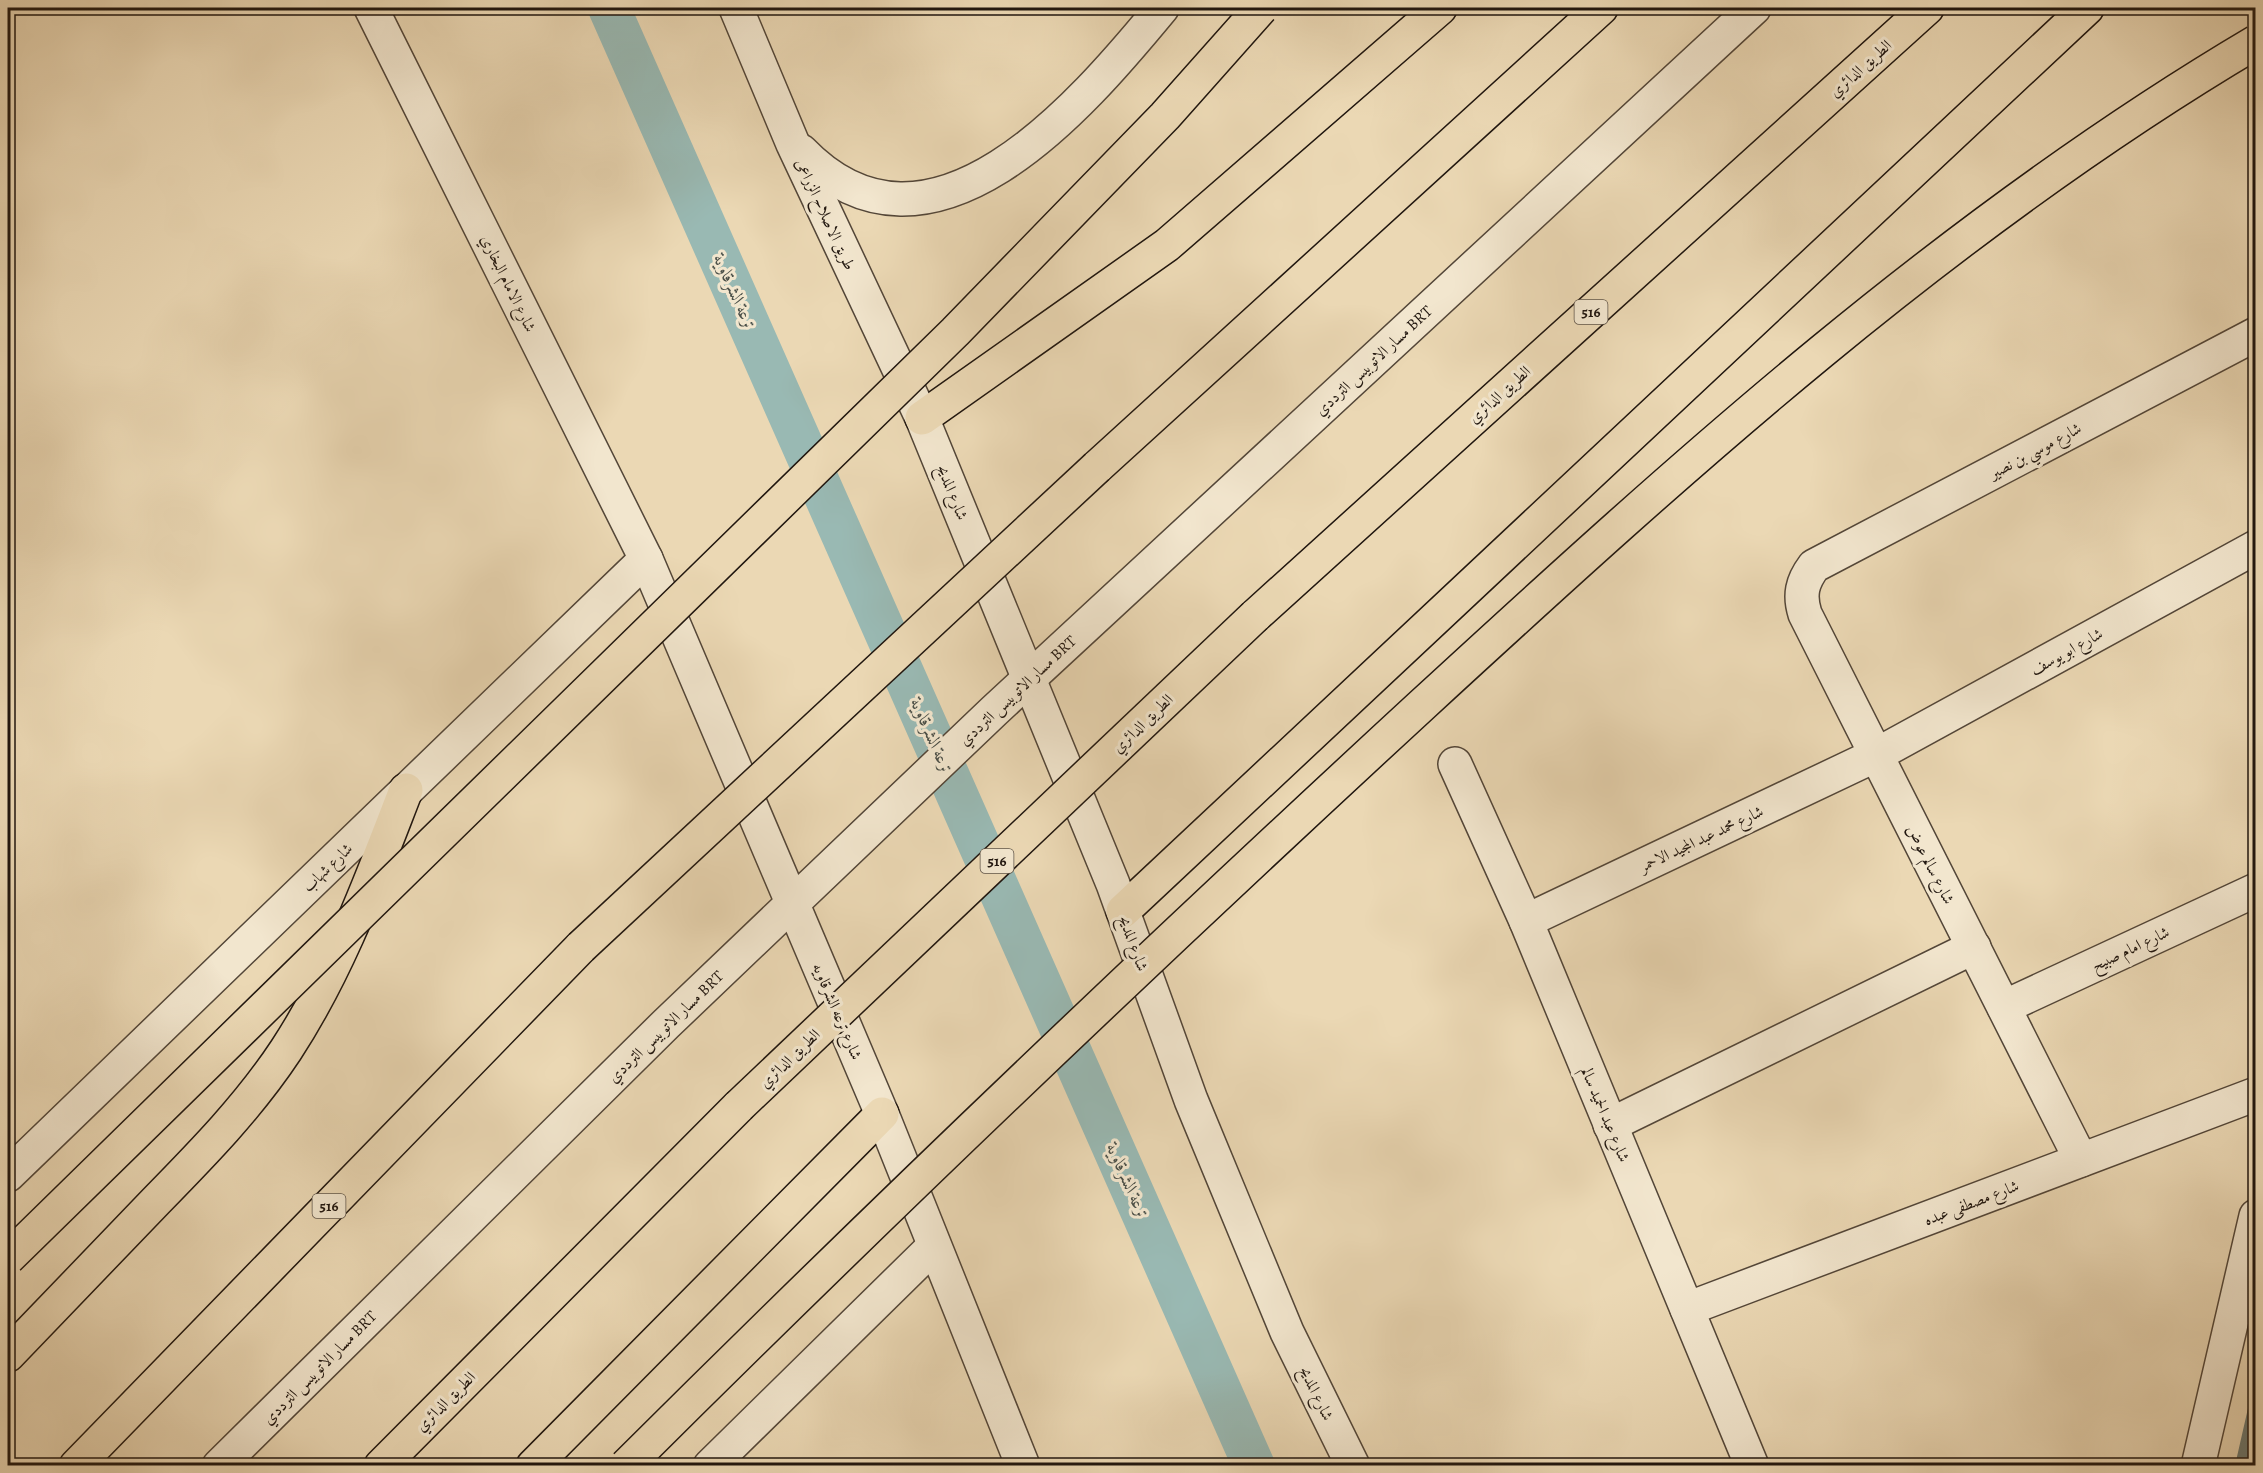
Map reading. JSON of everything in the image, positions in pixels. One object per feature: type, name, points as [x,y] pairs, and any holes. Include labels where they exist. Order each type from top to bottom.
[{"type":"highway","points":[[8,1258],[956,332],[1165,116],[1261,8]]},
{"type":"highway","points":[[922,418],[1167,245],[1440,8]]},
{"type":"highway","name":"516","points":[[76,1466],[581,947],[1097,467],[1601,8]]},
{"type":"highway","name":"الطريق الدائري","points":[[381,1466],[739,1106],[1255,616],[1927,8]]},
{"type":"highway","points":[[1123,911],[2086,8]]},
{"type":"highway","points":[[626,1466],[999,1101],[1229,883],[1715,440],[1800,367],[1905,283],[2013,202],[2124,126],[2256,42]]},
{"type":"highway","points":[[8,1355],[207,1150],[248,1102],[286,1050],[321,993],[345,945],[406,790]]},
{"type":"highway","points":[[533,1466],[882,1114]]},
{"type":"street","name":"شارع الامام البخاري","points":[[371,8],[646,559]]},
{"type":"street","name":"طريق الاصلاح الزراعى","points":[[736,8],[793,144],[922,418]]},
{"type":"street","points":[[793,144],[815,166],[843,184],[872,195],[904,199],[936,196],[963,188],[990,172],[1059,119],[1107,73],[1162,8]]},
{"type":"street","name":"مسار الاتوبيس الترددي BRT","points":[[219,1466],[666,1024],[977,727],[1754,8]]},
{"type":"street","name":"شارع موسي بن نصير","points":[[1814,566],[2256,334]]},
{"type":"street","name":"شارع المديح","points":[[922,418],[1123,911],[1191,1100],[1287,1332],[1353,1466]]},
{"type":"street","name":"شارع ابو يوسف","points":[[1876,755],[2256,547]]},
{"type":"street","name":"شارع شهاب","points":[[8,1175],[646,559]]},
{"type":"street","name":"شارع ترعه الشرقاويه","points":[[646,559],[882,1114],[1023,1466]]},
{"type":"street","name":"شارع سالم عوض","points":[[1814,566],[1801,588],[1801,602],[1805,614],[2081,1160]]},
{"type":"street","name":"شارع محمد عبد المجيد الاحمر","points":[[1526,921],[1876,755]]},
{"type":"street","name":"شارع عبد الحميد سالم","points":[[1455,764],[1526,921],[1752,1466]]},
{"type":"street","name":"شارع امام صبيح","points":[[2004,1007],[2256,890]]},
{"type":"street","points":[[1610,1125],[1974,947]]},
{"type":"street","name":"شارع مصطفى عبده","points":[[1686,1309],[2256,1094]]},
{"type":"street","points":[[2198,1466],[2256,1216]]},
{"type":"street","points":[[710,1466],[934,1246]]},
{"type":"waterway","name":"ترعة الشرقاوية","points":[[609,8],[1254,1466]]},
{"type":"waterway","points":[[2241,1466],[2256,1400]]}]
